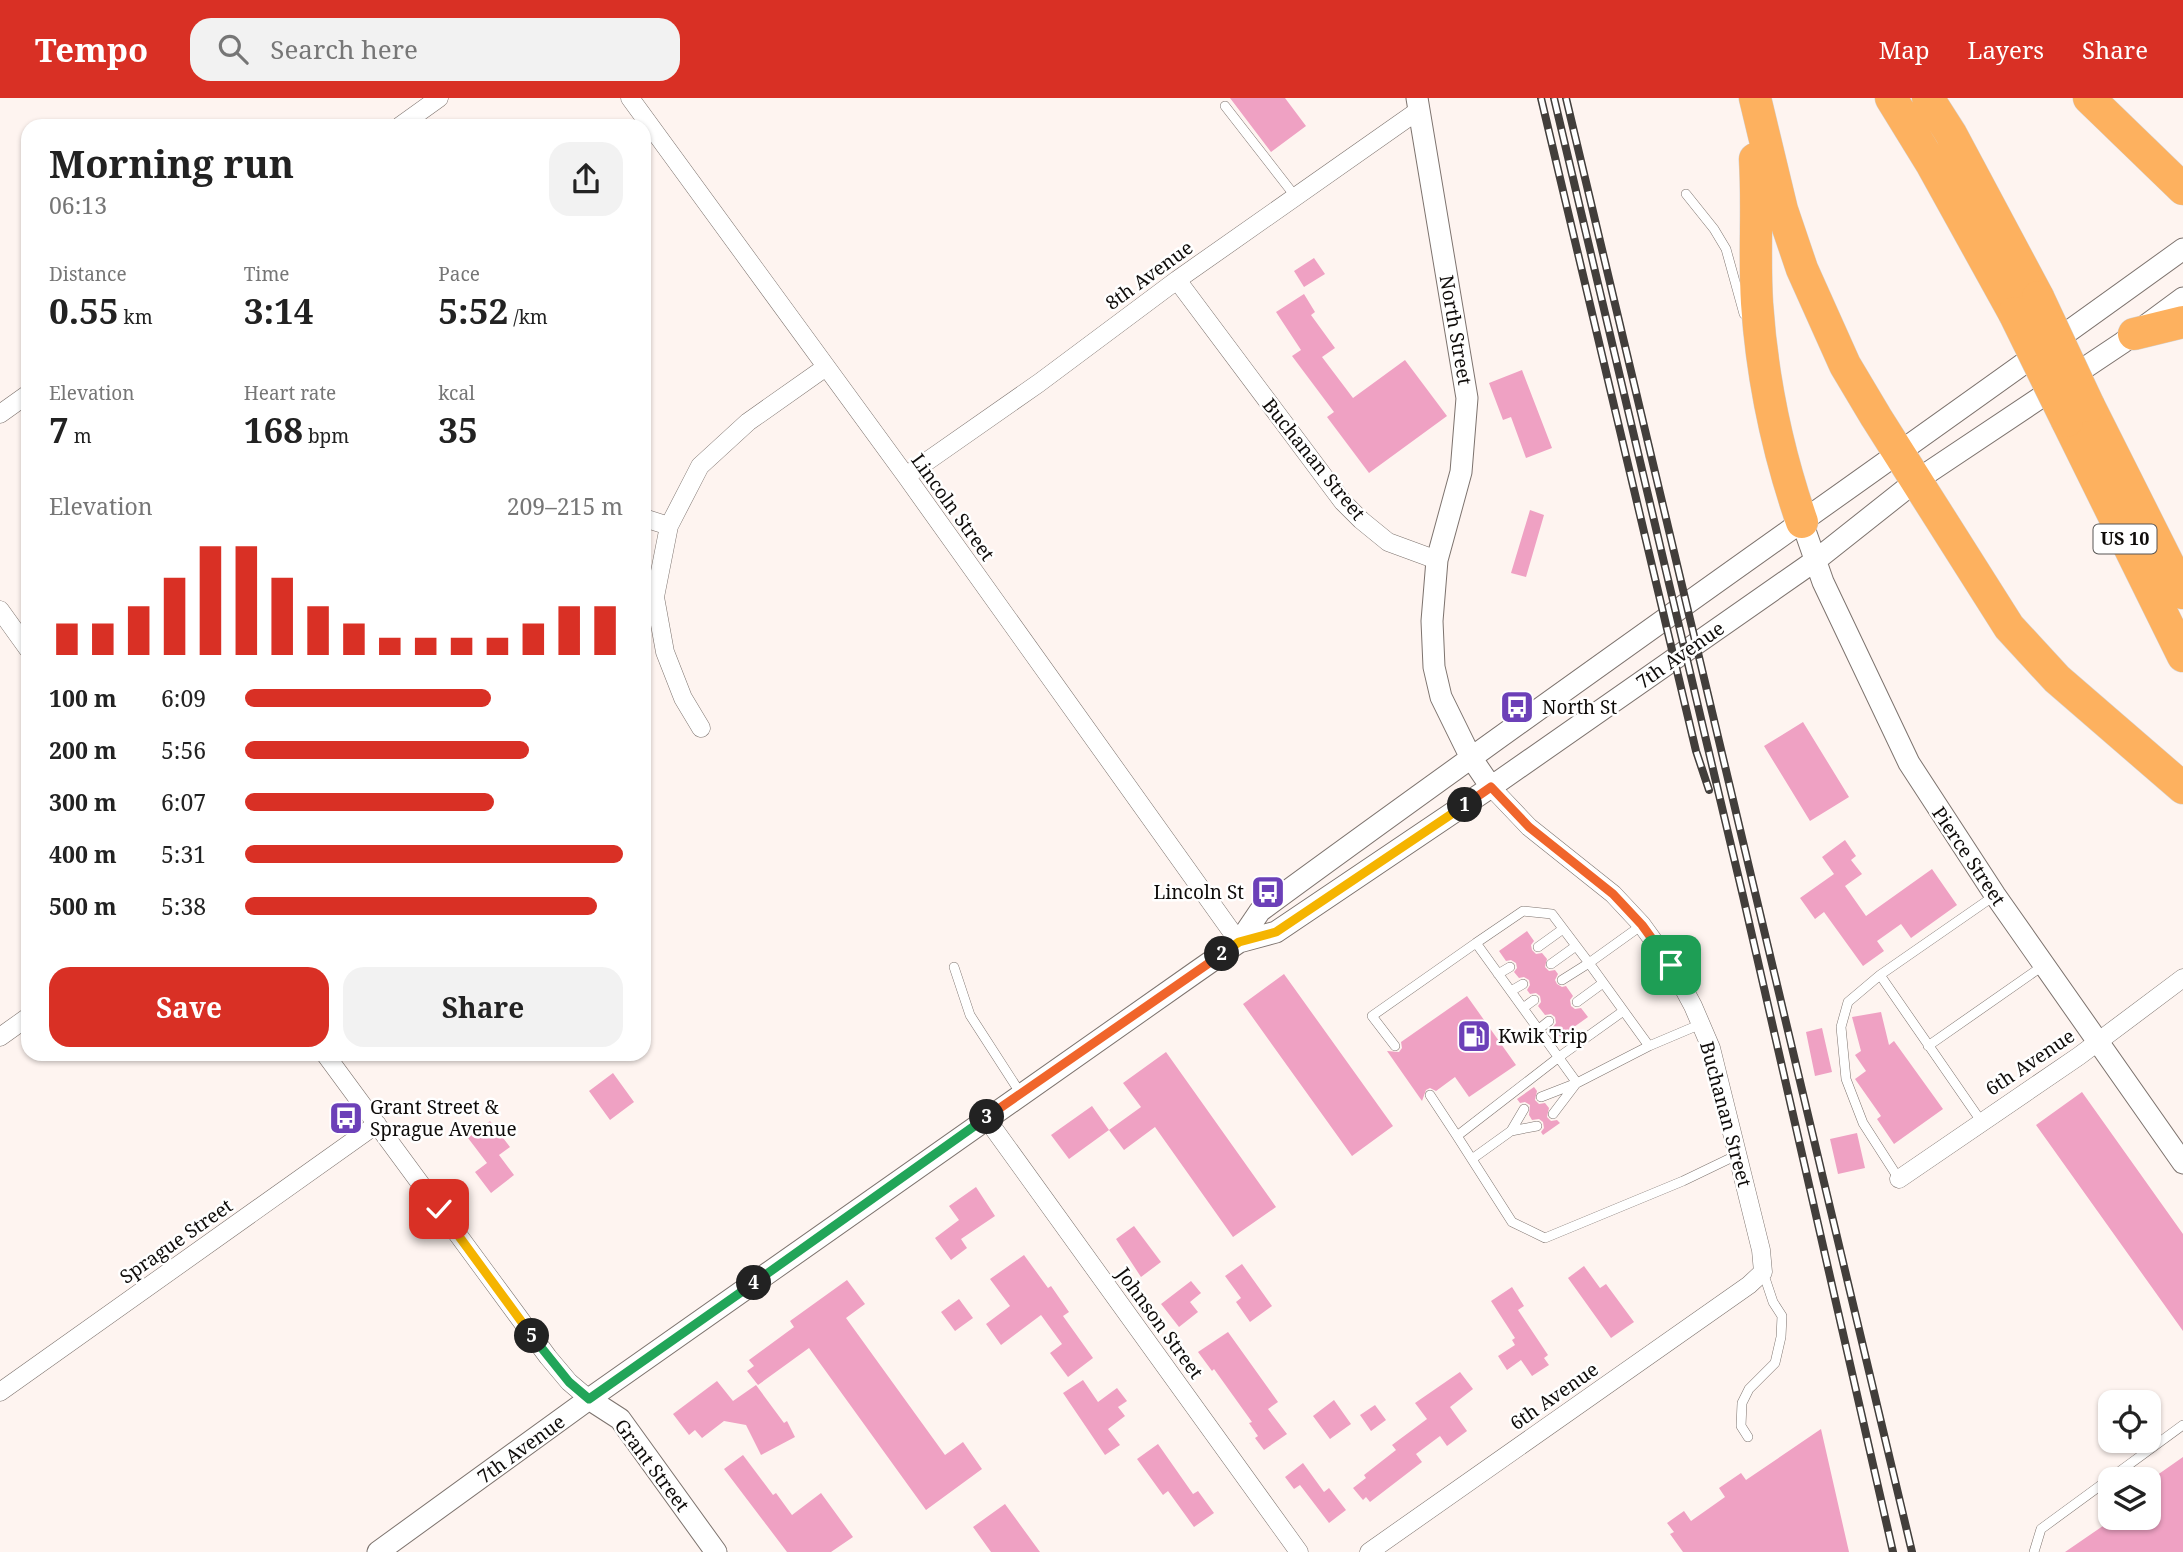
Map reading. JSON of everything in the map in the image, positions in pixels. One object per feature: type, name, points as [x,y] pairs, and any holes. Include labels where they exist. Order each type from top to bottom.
[{"type":"highway","points":[[1753,98],[1758,197],[1757,303],[1786,479],[1802,523]]},
{"type":"highway","points":[[1753,98],[1782,210],[1802,270],[1845,365],[1987,596],[2009,627],[2057,679],[2183,788]]},
{"type":"highway","name":"US 10","points":[[1891,98],[2026,305]]},
{"type":"highway","name":"US 10","points":[[1928,98],[1951,134],[2026,305],[2078,414],[2183,656]]},
{"type":"highway","points":[[2089,98],[2183,189]]},
{"type":"highway","points":[[2134,334],[2183,322]]},
{"type":"highway","name":"US 10","points":[[2078,414],[2180,587]]},
{"type":"street","points":[[410,119],[439,98]]},
{"type":"street","name":"Lincoln Street","points":[[630,98],[645,119]]},
{"type":"street","name":"8th Avenue","points":[[906,476],[1039,383],[1418,104]]},
{"type":"street","name":"North Street","points":[[1418,104],[1467,398],[1461,472],[1437,560]]},
{"type":"street","name":"Lincoln Street","points":[[651,127],[906,476],[1239,942]]},
{"type":"street","points":[[1239,942],[1260,911],[1470,756],[1802,523],[2183,249]]},
{"type":"street","name":"Buchanan Street","points":[[1177,280],[1343,502],[1388,542],[1437,560],[1432,621],[1434,667],[1441,697],[1470,756],[1491,787],[1529,827],[1613,894],[1642,925],[1671,965],[1711,1048],[1761,1250],[1763,1272]]},
{"type":"street","name":"7th Avenue","points":[[378,1552],[589,1399],[1239,942],[1276,932],[1491,787],[1816,560],[1917,480],[2183,298]]},
{"type":"street","points":[[651,596],[669,526],[700,466],[748,422],[826,367]]},
{"type":"street","points":[[0,414],[21,399]]},
{"type":"street","points":[[651,520],[669,526]]},
{"type":"street","name":"Pierce Street","points":[[1802,523],[1823,582],[1909,763],[1994,895],[2183,1163]]},
{"type":"street","points":[[651,603],[665,652],[683,698],[701,728]]},
{"type":"street","points":[[0,610],[21,639]]},
{"type":"street","name":"6th Avenue","points":[[1899,1179],[2183,978]]},
{"type":"street","points":[[0,1037],[21,1022]]},
{"type":"street","name":"Grant Street","points":[[330,1061],[548,1357],[569,1382],[620,1419],[716,1552]]},
{"type":"street","name":"Johnson Street","points":[[986,1118],[1299,1552]]},
{"type":"street","name":"Sprague Street","points":[[0,1392],[377,1124]]},
{"type":"street","name":"6th Avenue","points":[[1369,1552],[1749,1285],[1763,1272]]},
{"type":"lane","points":[[1225,106],[1295,196]]},
{"type":"lane","points":[[1686,194],[1714,229],[1726,250],[1747,326],[1767,375]]},
{"type":"lane","points":[[1899,1179],[1863,1123],[1846,1079],[1841,1027],[1848,1002],[1880,975],[1994,895]]},
{"type":"lane","points":[[1395,1046],[1372,1016],[1523,911],[1552,914],[1649,1046]]},
{"type":"lane","points":[[1562,981],[1642,925]]},
{"type":"lane","points":[[1538,947],[1563,929]]},
{"type":"lane","points":[[1476,943],[1577,1083]]},
{"type":"lane","points":[[1550,964],[1576,946]]},
{"type":"lane","points":[[1928,1046],[2043,965]]},
{"type":"lane","points":[[954,967],[970,1015],[1021,1094]]},
{"type":"lane","points":[[1499,974],[1510,967]]},
{"type":"lane","points":[[1880,975],[1981,1121]]},
{"type":"lane","points":[[1511,991],[1522,984]]},
{"type":"lane","points":[[1577,1002],[1603,984]]},
{"type":"lane","points":[[1523,1008],[1534,1000]]},
{"type":"lane","points":[[1457,1136],[1622,1012]]},
{"type":"lane","points":[[1539,1029],[1549,1021]]},
{"type":"lane","points":[[1541,1097],[1577,1083],[1649,1046],[1701,1024]]},
{"type":"lane","points":[[1553,1114],[1577,1083]]},
{"type":"lane","points":[[1430,1095],[1512,1222],[1545,1238],[1737,1156]]},
{"type":"lane","points":[[1472,1159],[1511,1131],[1524,1109]]},
{"type":"lane","points":[[1511,1131],[1537,1126]]},
{"type":"lane","points":[[1748,1437],[1741,1426],[1742,1402],[1749,1388],[1774,1363],[1781,1337],[1782,1316],[1773,1302],[1763,1272]]},
{"type":"lane","points":[[2034,1552],[2041,1529],[2183,1425]]},
{"type":"building","points":[[1230,98],[1285,98],[1306,126],[1271,152]]},
{"type":"building","points":[[1314,258],[1325,274],[1304,287],[1294,271]]},
{"type":"building","points":[[1304,294],[1315,312],[1311,315],[1335,348],[1322,357],[1353,398],[1405,360],[1447,416],[1369,473],[1327,417],[1334,412],[1292,356],[1301,350],[1276,312]]},
{"type":"building","points":[[1522,370],[1552,448],[1526,458],[1511,417],[1503,420],[1489,383]]},
{"type":"building","points":[[1530,510],[1544,515],[1526,577],[1511,573]]},
{"type":"building","points":[[1803,722],[1849,797],[1810,821],[1764,746]]},
{"type":"building","points":[[1845,840],[1856,856],[1851,860],[1862,874],[1845,886],[1866,916],[1932,869],[1957,905],[1911,938],[1901,924],[1877,941],[1884,951],[1863,966],[1824,912],[1815,919],[1800,898],[1834,874],[1822,857]]},
{"type":"building","points":[[1527,931],[1534,941],[1532,950],[1536,954],[1542,953],[1547,959],[1545,967],[1558,974],[1555,980],[1557,984],[1566,986],[1573,996],[1570,1000],[1571,1006],[1575,1009],[1581,1008],[1588,1017],[1560,1037],[1553,1027],[1556,1023],[1555,1017],[1551,1014],[1545,1015],[1538,1006],[1541,1002],[1540,996],[1536,993],[1530,994],[1527,990],[1529,980],[1519,978],[1514,972],[1516,963],[1506,961],[1499,951]]},
{"type":"building","points":[[1284,974],[1393,1126],[1352,1156],[1243,1004]]},
{"type":"building","points":[[1467,996],[1516,1065],[1469,1097],[1455,1077],[1436,1091],[1430,1088],[1426,1090],[1422,1101],[1387,1051],[1399,1052],[1402,1048],[1401,1042]]},
{"type":"building","points":[[1881,1012],[1889,1045],[1894,1041],[1943,1109],[1894,1144],[1877,1119],[1881,1116],[1855,1079],[1866,1071],[1855,1055],[1861,1051],[1852,1017]]},
{"type":"building","points":[[1822,1028],[1832,1072],[1815,1076],[1806,1032]]},
{"type":"building","points":[[1166,1052],[1276,1207],[1233,1237],[1155,1127],[1124,1150],[1109,1130],[1141,1107],[1123,1083]]},
{"type":"building","points":[[613,1073],[634,1102],[610,1120],[589,1091]]},
{"type":"building","points":[[1534,1087],[1537,1091],[1535,1100],[1539,1104],[1545,1103],[1549,1108],[1547,1117],[1560,1123],[1543,1135],[1543,1122],[1539,1119],[1532,1120],[1529,1115],[1530,1105],[1520,1103],[1517,1099]]},
{"type":"building","points":[[2082,1092],[2183,1234],[2183,1331],[2036,1125]]},
{"type":"building","points":[[1092,1106],[1109,1130],[1069,1159],[1051,1135]]},
{"type":"building","points":[[490,1121],[510,1147],[499,1155],[514,1175],[491,1193],[475,1172],[487,1163],[468,1138]]},
{"type":"building","points":[[1857,1133],[1865,1168],[1838,1174],[1830,1139]]},
{"type":"building","points":[[976,1187],[995,1216],[961,1239],[967,1248],[951,1260],[935,1238],[959,1220],[949,1206]]},
{"type":"building","points":[[1134,1226],[1161,1262],[1141,1277],[1116,1239]]},
{"type":"building","points":[[1024,1255],[1069,1312],[1063,1316],[1093,1358],[1068,1377],[1050,1353],[1062,1344],[1041,1315],[1001,1345],[986,1324],[1010,1306],[990,1279]]},
{"type":"building","points":[[1242,1264],[1272,1306],[1250,1322],[1236,1302],[1241,1298],[1225,1276]]},
{"type":"building","points":[[1584,1266],[1600,1288],[1606,1284],[1634,1322],[1611,1338],[1568,1278]]},
{"type":"building","points":[[847,1280],[865,1304],[846,1318],[945,1455],[963,1442],[982,1469],[926,1510],[809,1348],[758,1385],[747,1371],[754,1366],[749,1360],[794,1327],[790,1321]]},
{"type":"building","points":[[1191,1281],[1201,1293],[1190,1302],[1198,1312],[1179,1327],[1161,1304]]},
{"type":"building","points":[[1512,1287],[1524,1306],[1518,1310],[1548,1355],[1544,1358],[1549,1365],[1532,1376],[1521,1360],[1507,1370],[1498,1356],[1515,1345],[1512,1340],[1515,1338],[1491,1301]]},
{"type":"building","points":[[959,1299],[973,1318],[955,1331],[941,1312]]},
{"type":"building","points":[[1228,1332],[1278,1402],[1268,1409],[1287,1434],[1264,1450],[1255,1438],[1258,1436],[1249,1423],[1252,1422],[1214,1369],[1212,1371],[1198,1352]]},
{"type":"building","points":[[1460,1372],[1473,1389],[1450,1407],[1467,1431],[1447,1446],[1440,1436],[1416,1454],[1422,1462],[1370,1502],[1366,1497],[1363,1500],[1353,1488],[1366,1478],[1364,1475],[1396,1450],[1392,1445],[1427,1419],[1415,1403]]},
{"type":"building","points":[[1083,1380],[1098,1402],[1117,1388],[1127,1401],[1118,1407],[1125,1416],[1108,1429],[1120,1445],[1105,1455],[1063,1393]]},
{"type":"building","points":[[717,1381],[733,1401],[756,1385],[784,1423],[787,1421],[795,1437],[761,1455],[746,1425],[724,1421],[702,1438],[695,1430],[689,1435],[673,1414]]},
{"type":"building","points":[[1334,1400],[1351,1424],[1330,1439],[1313,1416]]},
{"type":"building","points":[[1375,1405],[1386,1420],[1371,1431],[1360,1415]]},
{"type":"building","points":[[1821,1429],[1849,1552],[1683,1552],[1670,1534],[1674,1532],[1667,1523],[1684,1511],[1691,1521],[1725,1497],[1719,1488],[1741,1473],[1746,1480]]},
{"type":"building","points":[[1158,1444],[1193,1494],[1198,1491],[1214,1513],[1194,1527],[1168,1491],[1163,1495],[1137,1459]]},
{"type":"building","points":[[743,1455],[792,1515],[821,1493],[853,1537],[831,1552],[787,1552],[724,1469]]},
{"type":"building","points":[[2183,1457],[2183,1552],[2065,1552],[2098,1529],[2161,1530],[2161,1472]]},
{"type":"building","points":[[1303,1463],[1324,1492],[1329,1488],[1346,1510],[1329,1523],[1300,1485],[1294,1489],[1285,1477]]},
{"type":"building","points":[[1005,1504],[1040,1552],[991,1552],[973,1527]]},
{"type":"railway","points":[[1541,98],[1696,751],[1709,790]]},
{"type":"railway","points":[[1554,98],[1743,896],[1893,1552]]},
{"type":"railway","points":[[1566,98],[1912,1552]]},
{"type":"place","name":"North St","points":[[1517,707]]},
{"type":"place","name":"Lincoln St","points":[[1268,892]]},
{"type":"place","name":"Kwik Trip","points":[[1474,1036]]},
{"type":"place","name":"Grant Street & Sprague Avenue","points":[[346,1118]]},
{"type":"route","points":[[439,1209],[548,1357],[569,1382],[589,1399],[1239,942],[1276,932],[1491,787],[1529,827],[1613,894],[1642,925],[1671,965]]}]
